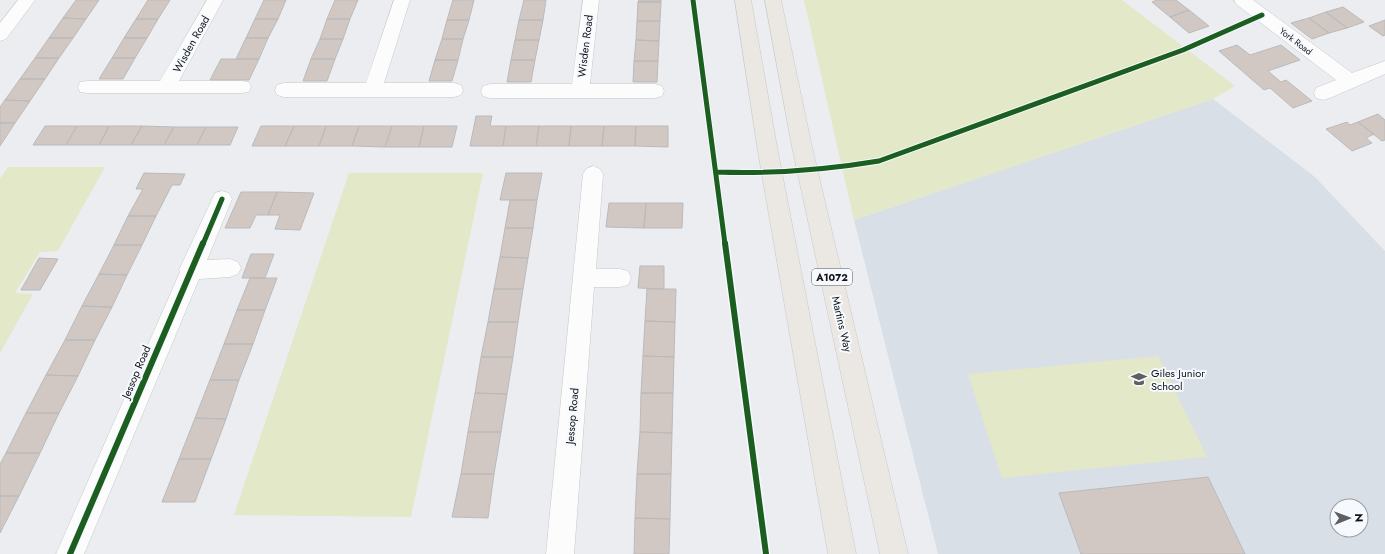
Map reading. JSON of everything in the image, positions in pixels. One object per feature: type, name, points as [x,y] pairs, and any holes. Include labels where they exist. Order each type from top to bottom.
[{"type":"main road","points":[[743,0],[768,152],[842,554]]},
{"type":"main road","name":"Martins Way","points":[[773,0],[802,147],[894,554]]},
{"type":"street","points":[[0,35],[27,0]]},
{"type":"street","name":"Wisden Road","points":[[166,87],[215,0]]},
{"type":"street","points":[[373,89],[402,0]]},
{"type":"street","name":"Wisden Road","points":[[580,92],[591,0]]},
{"type":"street","name":"York Road","points":[[1242,0],[1350,81]]},
{"type":"street","points":[[1323,93],[1385,67]]},
{"type":"street","name":"Wisden Road","points":[[87,87],[242,87]]},
{"type":"street","points":[[284,90],[454,90]]},
{"type":"street","name":"Wisden Road","points":[[490,91],[656,91]]},
{"type":"street","name":"Jessop Road","points":[[560,554],[594,174]]},
{"type":"street","name":"Jessop Road","points":[[70,554],[190,270],[222,199]]},
{"type":"street","points":[[190,270],[230,268]]},
{"type":"street","points":[[584,278],[620,278]]},
{"type":"shaded area","name":"Giles Junior School","points":[[1213,99],[1315,177],[1385,251],[1385,554],[938,554],[854,220]]},
{"type":"green space","points":[[804,0],[1122,0],[1235,86],[1213,99],[854,220]]},
{"type":"green space","points":[[8,167],[105,167],[58,251],[40,252],[15,293],[33,294],[0,353],[0,179]]},
{"type":"green space","points":[[349,173],[483,173],[411,517],[234,515]]},
{"type":"green space","points":[[1158,356],[1207,457],[1002,478],[968,374]]},
{"type":"building","points":[[76,0],[99,0],[86,19],[63,18]]},
{"type":"building","points":[[148,0],[170,0],[158,19],[136,19]]},
{"type":"building","points":[[264,0],[286,0],[278,19],[255,19]]},
{"type":"building","points":[[335,0],[358,0],[350,19],[327,19]]},
{"type":"building","points":[[453,0],[474,0],[469,20],[447,20]]},
{"type":"building","points":[[524,0],[546,0],[543,20],[519,20]]},
{"type":"building","points":[[639,0],[661,0],[661,2],[638,2]]},
{"type":"building","points":[[1157,0],[1176,0],[1189,10],[1170,17],[1152,2]]},
{"type":"building","points":[[638,2],[661,2],[660,21],[637,21]]},
{"type":"building","points":[[1343,7],[1364,22],[1347,28],[1326,12]]},
{"type":"building","points":[[1189,10],[1209,26],[1189,33],[1170,17]]},
{"type":"building","points":[[1326,12],[1347,28],[1329,33],[1309,18]]},
{"type":"building","points":[[63,18],[86,19],[73,38],[49,38]]},
{"type":"building","points":[[1309,18],[1329,33],[1312,39],[1291,23]]},
{"type":"building","points":[[136,19],[158,19],[147,38],[124,38]]},
{"type":"building","points":[[255,19],[278,19],[268,38],[246,38]]},
{"type":"building","points":[[327,19],[350,19],[343,39],[320,39]]},
{"type":"building","points":[[447,20],[469,20],[463,39],[442,39]]},
{"type":"building","points":[[519,20],[543,20],[539,40],[515,40]]},
{"type":"building","points":[[1385,20],[1385,35],[1383,36],[1369,26]]},
{"type":"building","points":[[637,21],[660,21],[659,41],[636,40]]},
{"type":"building","points":[[49,38],[73,38],[59,58],[35,58]]},
{"type":"building","points":[[124,38],[147,38],[135,58],[112,58]]},
{"type":"building","points":[[246,38],[268,38],[259,59],[236,59]]},
{"type":"building","points":[[320,39],[343,39],[335,59],[311,59]]},
{"type":"building","points":[[442,39],[463,39],[458,60],[435,60]]},
{"type":"building","points":[[515,40],[539,40],[535,60],[511,60]]},
{"type":"building","points":[[636,40],[659,41],[658,61],[634,61]]},
{"type":"building","points":[[1237,45],[1250,55],[1281,45],[1300,60],[1268,71],[1281,82],[1286,80],[1312,101],[1293,108],[1270,88],[1264,90],[1219,51]]},
{"type":"building","points":[[35,58],[59,58],[45,79],[20,79]]},
{"type":"building","points":[[112,58],[135,58],[123,79],[99,79]]},
{"type":"building","points":[[221,59],[259,59],[249,80],[210,80]]},
{"type":"building","points":[[311,59],[335,59],[327,81],[303,81]]},
{"type":"building","points":[[435,60],[458,60],[452,81],[429,81]]},
{"type":"building","points":[[511,60],[535,60],[531,82],[507,82]]},
{"type":"building","points":[[634,61],[658,61],[657,82],[633,82]]},
{"type":"building","points":[[20,79],[45,79],[30,101],[5,100]]},
{"type":"building","points":[[5,100],[30,101],[15,123],[0,123],[0,107]]},
{"type":"building","points":[[1378,114],[1385,120],[1385,140],[1382,141],[1358,122]]},
{"type":"building","points":[[476,116],[492,116],[490,126],[506,126],[503,146],[470,146]]},
{"type":"building","points":[[1347,122],[1350,125],[1358,122],[1374,134],[1366,138],[1372,143],[1352,151],[1326,129]]},
{"type":"building","points":[[0,123],[15,123],[0,146]]},
{"type":"building","points":[[45,126],[77,126],[66,145],[33,145]]},
{"type":"building","points":[[77,126],[109,126],[99,145],[66,145]]},
{"type":"building","points":[[109,126],[142,126],[131,145],[99,145]]},
{"type":"building","points":[[142,126],[174,127],[164,145],[131,145]]},
{"type":"building","points":[[261,126],[294,126],[285,146],[252,146]]},
{"type":"building","points":[[294,126],[326,126],[319,146],[285,146]]},
{"type":"building","points":[[326,126],[359,126],[352,146],[319,146]]},
{"type":"building","points":[[359,126],[392,126],[385,147],[352,146]]},
{"type":"building","points":[[392,126],[424,126],[419,147],[385,147]]},
{"type":"building","points":[[424,126],[457,126],[452,147],[419,147]]},
{"type":"building","points":[[506,126],[539,126],[536,146],[503,146]]},
{"type":"building","points":[[539,126],[571,126],[569,146],[536,146]]},
{"type":"building","points":[[571,126],[604,126],[602,146],[569,146]]},
{"type":"building","points":[[604,126],[636,126],[635,146],[602,146]]},
{"type":"building","points":[[636,126],[668,126],[668,147],[635,146]]},
{"type":"building","points":[[174,127],[206,127],[197,145],[164,145]]},
{"type":"building","points":[[206,127],[238,127],[230,145],[197,145]]},
{"type":"building","points":[[144,173],[185,174],[180,185],[172,185],[156,216],[128,216],[143,189],[136,189]]},
{"type":"building","points":[[506,173],[542,173],[537,200],[500,200]]},
{"type":"building","points":[[241,192],[277,192],[268,215],[256,215],[250,228],[225,228]]},
{"type":"building","points":[[277,192],[314,193],[300,230],[275,229],[280,215],[268,215]]},
{"type":"building","points":[[510,200],[537,200],[533,228],[505,228]]},
{"type":"building","points":[[609,203],[646,203],[644,228],[606,227]]},
{"type":"building","points":[[646,203],[683,203],[682,228],[644,228]]},
{"type":"building","points":[[128,216],[156,216],[142,245],[114,245]]},
{"type":"building","points":[[505,228],[533,228],[528,258],[500,257]]},
{"type":"building","points":[[114,245],[142,245],[127,275],[99,274]]},
{"type":"building","points":[[251,254],[274,254],[265,278],[242,278]]},
{"type":"building","points":[[500,257],[528,258],[523,289],[494,289]]},
{"type":"building","points":[[39,258],[58,259],[40,290],[21,290]]},
{"type":"building","points":[[640,266],[664,266],[664,289],[638,288]]},
{"type":"building","points":[[99,274],[127,275],[112,307],[82,306]]},
{"type":"building","points":[[250,278],[277,278],[265,310],[237,310]]},
{"type":"building","points":[[494,289],[523,289],[518,322],[488,322]]},
{"type":"building","points":[[647,289],[676,289],[675,322],[645,321]]},
{"type":"building","points":[[82,306],[112,307],[95,340],[65,340]]},
{"type":"building","points":[[237,310],[265,310],[253,344],[224,344]]},
{"type":"building","points":[[645,321],[675,322],[674,357],[643,356]]},
{"type":"building","points":[[488,322],[518,322],[513,357],[481,357]]},
{"type":"building","points":[[65,340],[95,340],[78,376],[46,375]]},
{"type":"building","points":[[224,344],[253,344],[239,380],[210,380]]},
{"type":"building","points":[[643,356],[674,357],[673,393],[641,393]]},
{"type":"building","points":[[481,357],[513,357],[507,394],[475,393]]},
{"type":"building","points":[[46,375],[78,376],[59,413],[26,413]]},
{"type":"building","points":[[210,380],[239,380],[226,419],[195,418]]},
{"type":"building","points":[[475,393],[507,394],[501,432],[468,432]]},
{"type":"building","points":[[641,393],[673,393],[672,433],[640,432]]},
{"type":"building","points":[[26,413],[59,413],[40,453],[6,453]]},
{"type":"building","points":[[195,418],[226,419],[211,459],[179,459]]},
{"type":"building","points":[[468,432],[501,432],[494,474],[461,474]]},
{"type":"building","points":[[640,432],[672,433],[671,474],[637,474]]},
{"type":"building","points":[[6,453],[40,453],[19,496],[0,496],[0,464]]},
{"type":"building","points":[[179,459],[211,459],[195,502],[162,502]]},
{"type":"building","points":[[461,474],[494,474],[488,518],[452,517]]},
{"type":"building","points":[[637,474],[671,474],[670,519],[635,518]]},
{"type":"building","points":[[1208,477],[1245,554],[1081,554],[1059,493]]},
{"type":"building","points":[[0,496],[19,496],[0,533]]},
{"type":"building","points":[[635,518],[670,519],[669,554],[634,554]]},
{"type":"cycle path","points":[[693,0],[766,554]]},
{"type":"cycle path","points":[[716,172],[751,173],[836,168],[879,161],[1183,50],[1262,15]]},
{"type":"cycle path","points":[[70,554],[222,199]]},
{"type":"place","name":"Giles Junior School","points":[[1139,379]]}]
